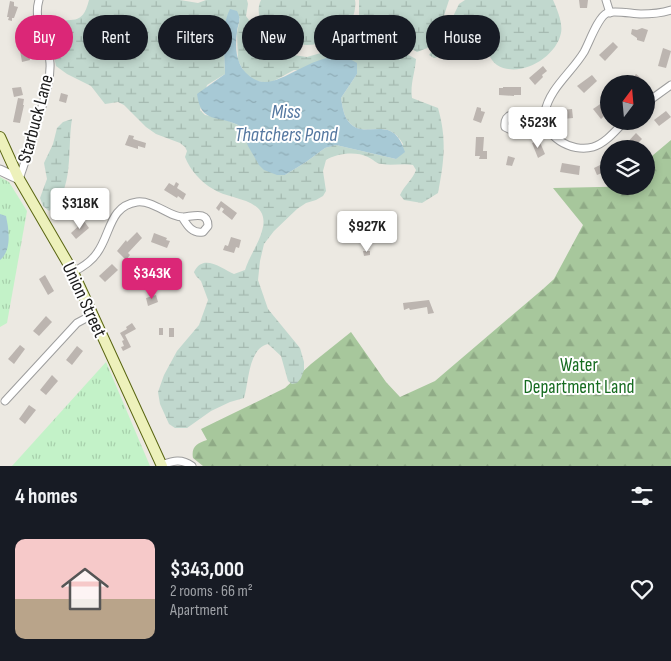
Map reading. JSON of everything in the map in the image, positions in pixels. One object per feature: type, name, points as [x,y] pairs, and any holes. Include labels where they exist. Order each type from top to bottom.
[{"type":"main road","name":"Union Street","points":[[0,137],[19,179],[74,272],[161,465]]},
{"type":"street","name":"Starbuck Lane","points":[[19,179],[44,100],[50,65],[48,51],[38,24],[36,10],[38,0]]},
{"type":"street","points":[[606,0],[610,13]]},
{"type":"street","points":[[616,130],[598,145],[592,147],[578,148],[566,145],[555,137],[548,127],[545,118],[549,101],[583,53],[603,16],[610,13],[643,14],[671,10]]},
{"type":"street","points":[[655,97],[671,85]]},
{"type":"street","points":[[525,118],[545,118]]},
{"type":"street","points":[[0,170],[19,179]]},
{"type":"street","points":[[74,272],[85,266],[97,254],[114,216],[124,207],[138,202],[146,202],[182,217]]},
{"type":"street","points":[[5,401],[76,324],[92,315]]},
{"type":"street","points":[[161,465],[178,460],[187,462],[192,466]]},
{"type":"green space","points":[[89,0],[180,0],[198,3],[206,0],[247,0],[246,15],[242,15],[242,60],[304,60],[304,57],[314,55],[314,60],[416,60],[412,83],[412,98],[438,108],[441,119],[444,150],[438,193],[422,203],[404,200],[400,195],[415,173],[416,170],[413,165],[380,164],[363,155],[352,153],[326,160],[323,171],[326,191],[323,196],[297,209],[274,231],[264,244],[260,261],[258,280],[268,309],[300,348],[304,362],[301,378],[297,383],[292,384],[288,381],[281,356],[268,344],[261,347],[250,367],[244,398],[211,411],[187,428],[175,428],[169,424],[160,404],[158,392],[164,375],[177,351],[199,325],[208,300],[201,281],[194,272],[202,263],[213,264],[234,274],[245,270],[262,231],[263,220],[261,212],[248,202],[220,193],[200,179],[187,162],[185,157],[187,151],[180,143],[156,134],[146,127],[124,105],[118,102],[105,104],[91,86],[56,66],[55,60],[73,60],[73,19],[79,18],[83,14]],"holes":[[[158,15],[232,15],[232,26],[240,18],[237,33],[238,60],[245,74],[256,81],[270,83],[294,70],[357,74],[341,98],[346,118],[359,129],[382,129],[396,135],[403,144],[396,159],[336,145],[325,148],[285,175],[254,156],[240,126],[224,119],[205,115],[200,110],[207,85],[225,74],[225,60],[158,60]]]},
{"type":"green space","points":[[261,0],[355,0],[354,15],[314,15],[314,45],[312,45],[304,45],[304,15],[260,15]]},
{"type":"green space","points":[[359,0],[449,0],[444,15],[426,15],[426,49],[417,52],[416,15],[359,15]]},
{"type":"green space","points":[[465,0],[553,0],[561,25],[558,42],[552,51],[535,64],[526,68],[506,69],[497,65],[492,60],[500,60],[500,15],[454,15],[459,4]]},
{"type":"green space","points":[[72,119],[66,181],[57,203],[49,211],[43,206],[40,198],[47,179],[44,163],[53,144],[57,128],[63,122]]},
{"type":"green space","name":"Water Department Land","points":[[671,140],[671,466],[203,466],[193,458],[195,446],[207,440],[201,429],[285,388],[351,332],[386,382],[400,397],[435,381],[554,279],[583,225],[553,188],[600,187],[600,195],[655,195],[655,153]]},
{"type":"green space","points":[[0,177],[9,182],[27,211],[7,323],[0,327]]},
{"type":"green space","points":[[106,362],[150,466],[12,466]]},
{"type":"water","name":"Miss Thatchers Pond","points":[[230,9],[237,11],[239,17],[236,39],[238,59],[248,75],[254,79],[264,82],[276,80],[322,60],[350,60],[357,63],[357,74],[341,98],[346,118],[353,126],[360,129],[385,129],[392,132],[399,139],[405,152],[396,159],[336,145],[325,148],[285,175],[277,175],[264,170],[248,146],[240,126],[207,115],[199,104],[197,94],[225,74],[224,60],[232,60],[232,15],[228,15]]},
{"type":"water","points":[[0,214],[6,216],[9,240],[4,256],[0,260]]},
{"type":"building","points":[[579,0],[588,0],[587,8],[580,8]]},
{"type":"building","points":[[10,1],[14,2],[14,6],[18,7],[14,18],[12,18],[12,21],[8,20],[9,17],[7,17]]},
{"type":"building","points":[[642,28],[648,30],[644,42],[637,40],[631,34],[632,29]]},
{"type":"building","points":[[613,42],[618,47],[605,61],[599,55]]},
{"type":"building","points":[[663,48],[671,51],[666,68],[658,66]]},
{"type":"building","points":[[543,66],[547,71],[535,85],[529,78]]},
{"type":"building","points":[[592,75],[597,81],[584,93],[577,86]]},
{"type":"building","points":[[21,87],[23,95],[14,97],[12,88]]},
{"type":"building","points":[[521,87],[521,95],[499,95],[499,88]]},
{"type":"building","points":[[61,93],[68,95],[66,103],[59,101]]},
{"type":"building","points":[[18,98],[24,99],[20,123],[13,122]]},
{"type":"building","points":[[600,104],[600,118],[593,109]]},
{"type":"building","points":[[477,107],[485,112],[481,123],[473,120]]},
{"type":"building","points":[[572,109],[573,118],[563,119],[562,110]]},
{"type":"building","points":[[666,111],[671,117],[659,126],[655,119]]},
{"type":"building","points":[[636,133],[642,139],[641,140],[630,140]]},
{"type":"building","points":[[129,135],[134,136],[133,139],[146,143],[145,148],[138,146],[138,149],[125,145]]},
{"type":"building","points":[[476,137],[484,137],[483,151],[487,151],[487,159],[479,159],[480,156],[475,156]]},
{"type":"building","points":[[539,140],[545,154],[538,158],[532,143]]},
{"type":"building","points":[[508,156],[515,158],[512,166],[506,165]]},
{"type":"building","points":[[562,163],[580,166],[579,175],[560,172]]},
{"type":"building","points":[[600,165],[600,174],[597,175],[594,168]]},
{"type":"building","points":[[176,182],[179,184],[177,188],[186,194],[183,200],[164,190],[169,183],[174,186]]},
{"type":"building","points":[[94,191],[100,195],[93,208],[85,203]]},
{"type":"building","points":[[221,201],[237,213],[232,220],[222,212],[224,209],[221,207],[219,211],[216,208]]},
{"type":"building","points":[[84,221],[89,228],[76,239],[71,233]]},
{"type":"building","points":[[137,232],[142,238],[128,253],[130,255],[126,260],[117,251],[126,240],[127,242]]},
{"type":"building","points":[[154,233],[170,241],[167,248],[151,242]]},
{"type":"building","points":[[231,237],[241,240],[239,248],[236,247],[234,253],[223,250],[225,245],[228,246]]},
{"type":"building","points":[[363,251],[370,251],[370,255],[364,256]]},
{"type":"building","points":[[112,264],[118,270],[105,282],[99,276]]},
{"type":"building","points":[[45,275],[54,291],[48,295],[39,279]]},
{"type":"building","points":[[156,295],[158,302],[148,306],[146,298]]},
{"type":"building","points":[[429,300],[434,313],[428,314],[427,307],[404,310],[403,303]]},
{"type":"building","points":[[46,316],[52,322],[39,336],[33,331]]},
{"type":"building","points":[[132,323],[136,329],[125,335],[131,347],[123,351],[121,347],[124,346],[122,341],[124,340],[120,333]]},
{"type":"building","points":[[159,328],[163,328],[163,335],[159,335]]},
{"type":"building","points":[[169,328],[174,328],[174,337],[169,337]]},
{"type":"building","points":[[20,345],[25,349],[14,364],[8,359]]},
{"type":"building","points":[[77,346],[83,351],[72,365],[66,360]]},
{"type":"building","points":[[52,375],[58,381],[46,395],[40,390]]},
{"type":"building","points":[[29,405],[36,410],[25,424],[19,419]]}]
